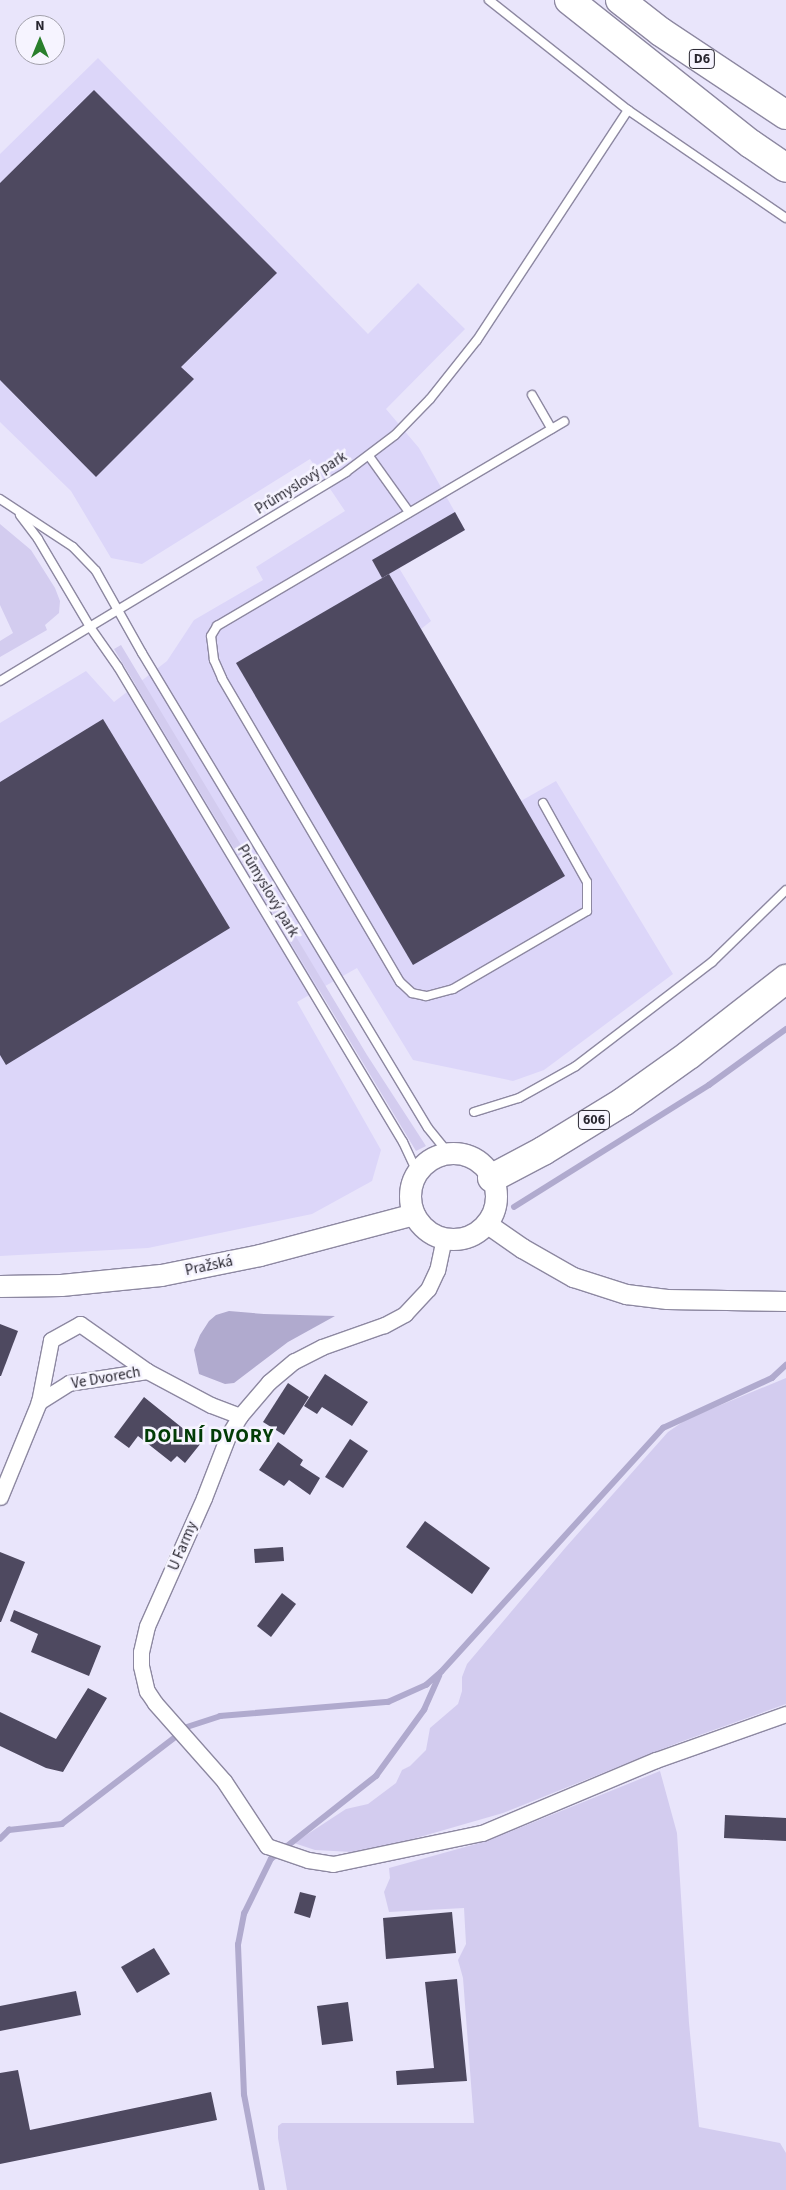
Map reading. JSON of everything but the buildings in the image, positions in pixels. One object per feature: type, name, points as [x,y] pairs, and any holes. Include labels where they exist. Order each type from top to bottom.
[{"type":"highway","name":"D6","points":[[569,0],[653,65],[786,152]]},
{"type":"highway","name":"D6","points":[[620,0],[661,32],[786,115]]},
{"type":"highway","points":[[653,65],[751,144],[786,168]]},
{"type":"highway","name":"606","points":[[492,1178],[543,1151],[622,1102],[690,1054],[786,979]]},
{"type":"main road","points":[[448,1153],[474,1158],[484,1166],[492,1178],[495,1201],[486,1223],[467,1236],[444,1238],[432,1233],[421,1225],[414,1214],[410,1192],[417,1172],[425,1163],[436,1156],[448,1153]]},
{"type":"main road","name":"Pražská","points":[[0,1286],[61,1285],[161,1275],[260,1255],[414,1214]]},
{"type":"street","points":[[486,1223],[522,1248],[566,1273],[601,1287],[626,1294],[666,1299],[786,1301]]},
{"type":"street","name":"U Farmy","points":[[444,1238],[437,1270],[428,1289],[405,1314],[384,1325],[322,1347],[294,1360],[269,1382],[240,1416],[228,1436],[204,1498],[147,1626],[141,1652],[143,1677],[147,1691],[155,1703],[224,1781],[267,1846],[308,1860],[341,1864],[482,1833],[656,1760],[786,1714]]},
{"type":"street","name":"Ve Dvorech","points":[[0,1497],[39,1402],[51,1340],[80,1324],[147,1371],[210,1405],[240,1416]]},
{"type":"street","name":"Ve Dvorech","points":[[39,1402],[69,1383],[147,1371]]},
{"type":"lane","points":[[489,0],[628,110],[786,218]]},
{"type":"lane","name":"Průmyslový park","points":[[0,681],[369,456],[395,435],[430,399],[477,340],[628,110]]},
{"type":"lane","points":[[532,395],[552,429]]},
{"type":"lane","points":[[543,803],[588,882],[587,911],[453,989],[426,996],[412,993],[400,982],[218,670],[211,636],[217,626],[564,422]]},
{"type":"lane","points":[[369,456],[409,512]]},
{"type":"lane","points":[[0,499],[73,547],[96,571],[118,610]]},
{"type":"lane","points":[[17,511],[38,539],[90,627]]},
{"type":"lane","name":"Průmyslový park","points":[[118,610],[428,1128],[448,1153]]},
{"type":"lane","name":"Průmyslový park","points":[[90,627],[118,667],[403,1142],[417,1172]]},
{"type":"lane","points":[[474,1112],[519,1098],[576,1066],[633,1025],[712,962],[786,890]]},
{"type":"shaded area","points":[[98,58],[368,334],[418,283],[465,329],[386,409],[419,448],[465,530],[399,568],[431,621],[421,629],[521,801],[556,781],[673,974],[544,1070],[513,1081],[413,1060],[357,968],[297,1002],[381,1150],[372,1181],[312,1214],[148,1248],[0,1256],[0,723],[86,671],[114,702],[167,661],[194,620],[263,580],[256,567],[345,511],[310,459],[142,564],[111,558],[71,491],[0,422],[0,154]]},
{"type":"shaded area","points":[[0,524],[31,550],[55,588],[60,601],[59,613],[45,625],[47,630],[0,657],[0,641],[13,633],[0,605]]},
{"type":"shaded area","points":[[121,645],[367,1055],[426,1146],[416,1151],[114,649]]},
{"type":"shaded area","points":[[229,1311],[335,1316],[288,1342],[234,1383],[225,1384],[199,1374],[194,1350],[200,1335],[209,1321],[216,1315]]},
{"type":"shaded area","points":[[786,1378],[786,1704],[680,1742],[503,1813],[378,1849],[352,1852],[315,1850],[294,1843],[346,1809],[368,1804],[396,1783],[402,1770],[410,1766],[426,1750],[430,1728],[458,1704],[462,1691],[462,1677],[467,1664],[566,1547],[668,1432],[687,1419]]},
{"type":"shaded area","points":[[660,1771],[677,1833],[689,2023],[699,2127],[780,2143],[786,2153],[786,2190],[287,2190],[278,2138],[278,2126],[282,2123],[474,2123],[463,1978],[458,1960],[466,1944],[464,1908],[389,1912],[384,1892],[390,1878],[389,1868],[487,1841]]},
{"type":"waterway","points":[[514,1207],[709,1085],[786,1029]]},
{"type":"waterway","points":[[187,1727],[220,1716],[388,1702],[426,1685],[441,1672],[663,1428],[772,1378],[786,1365]]},
{"type":"waterway","points":[[262,2190],[244,2095],[238,1945],[244,1914],[271,1859],[376,1776],[424,1710],[439,1676]]},
{"type":"waterway","points":[[0,1839],[9,1830],[62,1824],[174,1738]]},
{"type":"district","name":"DOLNÍ DVORY","points":[[209,1436]]}]
